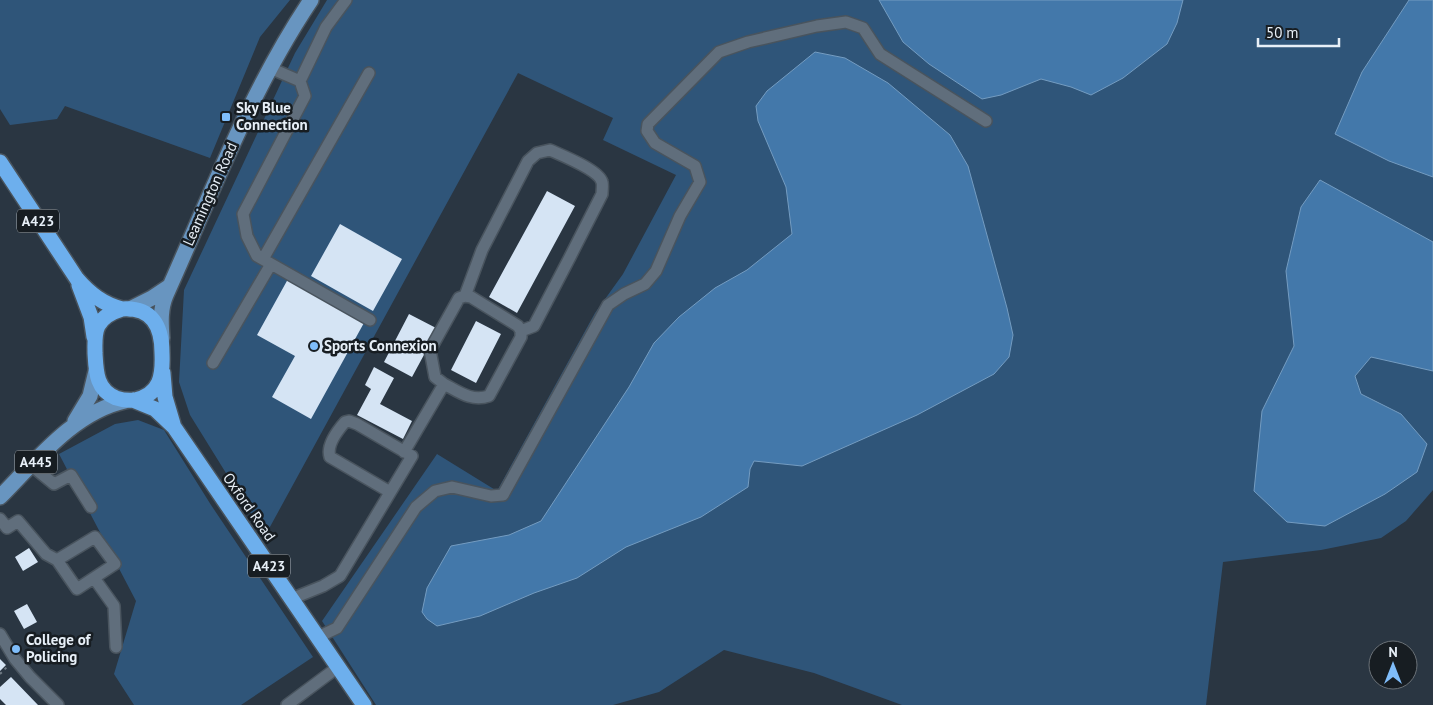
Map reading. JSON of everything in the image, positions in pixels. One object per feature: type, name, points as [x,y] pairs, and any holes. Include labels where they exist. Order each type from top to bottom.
[{"type":"highway","name":"A423","points":[[0,162],[77,279],[90,293],[102,302],[126,309]]},
{"type":"highway","name":"A423","points":[[77,279],[91,317],[94,343]]},
{"type":"highway","points":[[126,309],[138,310],[150,317],[160,330],[162,338],[163,372],[155,388],[146,396],[129,400],[106,392],[99,384],[94,343],[100,322],[114,311],[126,309]]},
{"type":"highway","name":"Oxford Road","points":[[163,372],[164,397],[174,427]]},
{"type":"highway","name":"Oxford Road","points":[[129,400],[155,409],[174,427],[364,705]]},
{"type":"main road","name":"Leamington Road","points":[[162,338],[162,305],[170,285],[248,110],[290,32],[311,0]]},
{"type":"main road","points":[[126,309],[152,298],[170,285]]},
{"type":"main road","name":"A445","points":[[72,426],[90,396],[96,371]]},
{"type":"main road","name":"A445","points":[[0,497],[72,426],[96,411],[114,403],[129,400]]},
{"type":"lane","points":[[346,0],[326,27],[300,81],[304,96],[243,214],[247,236],[257,256],[370,320]]},
{"type":"lane","points":[[318,637],[337,628],[416,507],[435,491],[452,487],[491,496],[503,495],[608,305],[624,294],[645,284],[656,271],[680,216],[700,182],[696,166],[655,143],[647,131],[648,124],[719,52],[748,42],[817,26],[846,22],[863,28],[880,54],[986,122]]},
{"type":"lane","points":[[270,68],[300,81]]},
{"type":"lane","points":[[214,363],[369,73]]},
{"type":"lane","points":[[465,296],[482,250],[528,161],[537,153],[550,150],[585,167],[603,182],[602,194],[534,326],[521,331]]},
{"type":"lane","points":[[471,297],[518,326],[521,331],[521,337],[489,396],[481,399],[472,398],[444,384],[435,377],[430,350],[459,298],[471,297]]},
{"type":"lane","points":[[291,598],[323,586],[340,576],[390,492],[444,384]]},
{"type":"lane","points":[[390,492],[330,456],[328,449],[342,426],[349,421],[408,454]]},
{"type":"lane","points":[[32,466],[54,484],[71,475],[91,507]]},
{"type":"lane","points":[[0,519],[7,528],[18,521],[46,554],[57,560],[77,589],[115,564],[95,537],[57,560]]},
{"type":"lane","points":[[94,578],[114,606],[116,647]]},
{"type":"lane","points":[[0,634],[15,660],[58,705]]},
{"type":"lane","points":[[287,705],[338,667]]},
{"type":"shaded area","points":[[0,0],[290,0],[260,37],[210,158],[65,106],[57,119],[10,125],[0,109]]},
{"type":"shaded area","points":[[327,0],[1433,0],[1433,490],[1406,521],[1381,538],[1321,550],[1223,562],[1206,705],[902,705],[814,673],[724,650],[659,692],[613,705],[376,705],[322,621],[437,454],[497,491],[595,313],[623,274],[676,175],[603,140],[613,118],[518,73],[265,536],[190,415],[179,382],[184,290],[295,53]]},
{"type":"shaded area","points":[[879,0],[1183,0],[1177,23],[1167,44],[1123,78],[1091,95],[1071,87],[1041,79],[1001,95],[982,99],[929,64],[903,42]]},
{"type":"shaded area","points":[[1409,0],[1433,0],[1433,177],[1389,161],[1335,134],[1362,72]]},
{"type":"shaded area","points":[[815,52],[845,58],[888,83],[950,135],[968,166],[1007,308],[1013,335],[1009,357],[994,374],[917,415],[802,466],[754,461],[750,469],[748,487],[701,517],[626,547],[577,578],[534,593],[480,616],[437,626],[427,619],[422,612],[427,588],[451,546],[509,535],[541,521],[629,387],[654,343],[679,317],[715,288],[747,270],[792,234],[786,187],[758,121],[756,106],[767,91]]},
{"type":"shaded area","points":[[1320,180],[1433,242],[1433,371],[1371,357],[1355,376],[1361,394],[1401,414],[1427,444],[1417,472],[1385,494],[1325,526],[1287,522],[1254,491],[1262,411],[1294,346],[1286,271],[1301,207]]},
{"type":"shaded area","points":[[138,420],[164,430],[211,505],[313,657],[241,705],[134,705],[114,674],[136,601],[59,454],[115,424]]},
{"type":"building","points":[[547,191],[575,206],[517,313],[489,297]]},
{"type":"building","name":"Sports Connexion","points":[[340,224],[402,259],[373,311],[311,276]]},
{"type":"building","name":"Sports Connexion","points":[[288,279],[365,321],[311,419],[272,397],[295,356],[257,335]]},
{"type":"building","points":[[409,314],[438,329],[412,377],[384,362]]},
{"type":"building","points":[[476,321],[501,334],[476,383],[451,370]]},
{"type":"building","points":[[374,367],[394,378],[380,404],[412,421],[403,439],[357,415],[371,389],[365,385]]},
{"type":"building","points":[[29,548],[38,562],[23,571],[15,557]]},
{"type":"building","points":[[27,604],[37,622],[24,629],[14,611]]},
{"type":"building","points":[[0,659],[6,665],[0,671]]},
{"type":"building","points":[[11,677],[38,705],[6,705],[0,699],[0,687]]},
{"type":"place","name":"Sky Blue Connection","points":[[226,117]]},
{"type":"place","name":"Sports Connexion","points":[[314,346]]},
{"type":"place","name":"College of Policing","points":[[16,649]]}]
